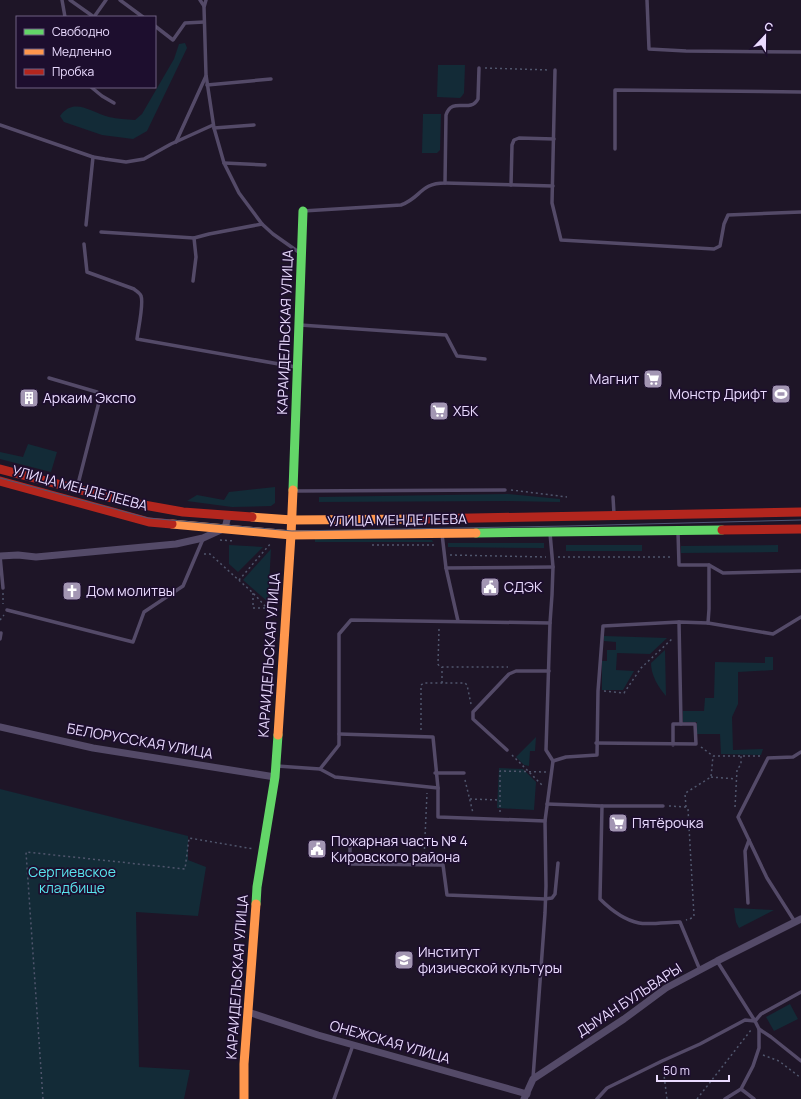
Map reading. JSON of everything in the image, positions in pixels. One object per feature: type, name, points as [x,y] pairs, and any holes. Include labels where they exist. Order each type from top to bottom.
[{"type":"main road","name":"КАРАИДЕЛЬСКАЯ УЛИЦА","points":[[244,1099],[244,1064],[257,887],[276,766],[292,520],[303,211]]},
{"type":"main road","name":"УЛИЦА МЕНДЕЛЕЕВА","points":[[0,469],[127,502],[183,512],[292,520],[442,519],[801,512]]},
{"type":"main road","name":"УЛИЦА МЕНДЕЛЕЕВА","points":[[0,481],[149,522],[291,535],[801,529]]},
{"type":"street","points":[[0,556],[18,555],[36,557],[176,544],[203,538],[225,528],[228,516]]},
{"type":"street","name":"БЕЛОРУССКАЯ УЛИЦА","points":[[0,727],[93,748],[275,777]]},
{"type":"street","name":"ДЫУАН БУЛЬВАРЫ","points":[[532,1079],[624,1019],[666,988],[798,920]]},
{"type":"street","name":"ОНЕЖСКАЯ УЛИЦА","points":[[248,1012],[318,1035],[527,1097]]},
{"type":"street","points":[[527,1097],[532,1079]]},
{"type":"lane","points":[[62,0],[65,16]]},
{"type":"lane","points":[[70,0],[93,16]]},
{"type":"lane","points":[[95,16],[106,0]]},
{"type":"lane","points":[[120,0],[141,16]]},
{"type":"lane","points":[[200,0],[204,6]]},
{"type":"lane","points":[[206,0],[204,6],[204,22],[207,85],[214,126],[224,163],[239,193],[262,224],[273,234],[301,253]]},
{"type":"lane","points":[[647,0],[649,49],[686,51],[801,52]]},
{"type":"lane","points":[[156,27],[173,40],[185,22],[204,22]]},
{"type":"lane","points":[[445,183],[446,115],[449,108],[453,105],[471,106],[477,101],[479,68]]},
{"type":"lane","points":[[555,70],[552,203],[562,240],[714,249],[720,246],[724,224],[728,215],[801,212]]},
{"type":"lane","points":[[176,142],[206,75]]},
{"type":"lane","points":[[207,85],[271,79]]},
{"type":"lane","points":[[92,88],[114,103]]},
{"type":"lane","points":[[615,149],[615,90],[801,92]]},
{"type":"lane","points":[[0,125],[93,157],[126,162],[144,159],[176,142],[214,126],[254,124]]},
{"type":"lane","points":[[511,185],[512,145],[514,140],[519,138],[554,139]]},
{"type":"lane","points":[[86,225],[93,157]]},
{"type":"lane","points":[[224,163],[265,165]]},
{"type":"lane","points":[[303,211],[401,205],[412,199],[428,186],[436,183],[552,186]]},
{"type":"lane","points":[[101,232],[194,238],[262,224]]},
{"type":"lane","points":[[193,281],[196,257],[194,238]]},
{"type":"lane","points":[[84,244],[87,272],[134,289],[142,296],[142,310],[136,339],[297,367]]},
{"type":"lane","points":[[299,325],[446,335],[457,356],[485,359]]},
{"type":"lane","points":[[49,378],[97,392],[100,398],[77,489]]},
{"type":"lane","points":[[293,490],[505,490]]},
{"type":"lane","points":[[613,497],[614,516]]},
{"type":"lane","points":[[678,531],[679,565],[709,564],[723,573],[801,571]]},
{"type":"lane","points":[[532,1079],[545,899],[545,820],[553,761],[546,750],[553,567],[550,532]]},
{"type":"lane","points":[[441,533],[446,568],[458,621]]},
{"type":"lane","points":[[7,610],[133,642],[144,612],[183,586],[203,538]]},
{"type":"lane","points":[[0,556],[3,588]]},
{"type":"lane","points":[[708,623],[709,564]]},
{"type":"lane","points":[[446,568],[553,567]]},
{"type":"lane","points":[[553,761],[566,757],[597,755],[598,690],[603,626],[679,622],[708,623],[773,634],[801,617]]},
{"type":"lane","points":[[320,768],[339,745],[339,634],[351,620],[550,622]]},
{"type":"lane","points":[[679,622],[681,724]]},
{"type":"lane","points":[[0,639],[1,633]]},
{"type":"lane","points":[[507,750],[473,719],[473,712],[509,674],[516,671],[549,671]]},
{"type":"lane","points":[[596,743],[673,745],[696,744],[695,724],[673,724],[673,745]]},
{"type":"lane","points":[[339,734],[433,737],[438,788],[438,817],[545,820]]},
{"type":"lane","points":[[798,920],[767,878],[738,817],[768,758],[793,757],[801,752]]},
{"type":"lane","points":[[276,766],[320,768],[335,777],[438,788]]},
{"type":"lane","points":[[436,773],[464,773]]},
{"type":"lane","points":[[547,804],[663,806]]},
{"type":"lane","points":[[602,806],[600,899],[623,918],[640,924],[680,922],[700,970]]},
{"type":"lane","points":[[748,903],[745,850],[749,840]]},
{"type":"lane","points":[[350,846],[350,864],[443,865],[447,895],[552,898],[555,894],[558,863]]},
{"type":"lane","points":[[717,961],[756,1022],[760,1040],[758,1053],[753,1066],[741,1089],[725,1099]]},
{"type":"lane","points":[[756,1022],[761,1014],[801,992]]},
{"type":"lane","points":[[597,1099],[608,1088],[700,1044],[745,1020],[756,1022]]},
{"type":"lane","points":[[758,1029],[771,1037],[801,1061]]},
{"type":"lane","points":[[334,1099],[353,1045]]},
{"type":"lane","points":[[741,1089],[754,1099]]},
{"type":"path","points":[[479,68],[555,70]]},
{"type":"path","points":[[505,490],[567,496]]},
{"type":"path","points":[[239,580],[271,543]]},
{"type":"path","points":[[196,554],[210,554],[253,593],[267,608]]},
{"type":"path","points":[[444,555],[678,557]]},
{"type":"path","points":[[3,588],[3,606],[7,610]]},
{"type":"path","points":[[253,593],[253,608],[272,608]]},
{"type":"path","points":[[439,621],[439,666],[507,667],[513,672]]},
{"type":"path","points":[[598,690],[624,693],[641,668],[680,631]]},
{"type":"path","points":[[442,667],[442,683]]},
{"type":"path","points":[[421,736],[421,684],[427,682],[465,683],[467,685],[473,712]]},
{"type":"path","points":[[696,744],[713,756],[760,756],[768,758]]},
{"type":"path","points":[[507,750],[549,792]]},
{"type":"path","points":[[711,778],[713,756]]},
{"type":"path","points":[[738,817],[735,810],[736,779],[741,756]]},
{"type":"path","points":[[500,819],[500,771],[551,772]]},
{"type":"path","points":[[464,773],[465,783],[475,818]]},
{"type":"path","points":[[680,922],[694,916],[688,809],[686,807],[685,794],[711,778],[736,779]]},
{"type":"path","points":[[424,865],[427,787]]},
{"type":"path","points":[[470,799],[500,800]]},
{"type":"path","points":[[663,806],[686,807]]},
{"type":"path","points":[[43,1099],[26,852],[185,869],[190,838],[263,851]]},
{"type":"path","points":[[697,1099],[756,1022]]},
{"type":"path","points":[[758,1053],[779,1061],[801,1078]]},
{"type":"path","points":[[662,1061],[667,1099]]},
{"type":"green space","points":[[185,43],[187,48],[147,131],[133,139],[102,135],[64,122],[60,116],[65,110],[77,106],[109,117],[135,120],[142,114],[174,59],[179,44]]},
{"type":"green space","points":[[438,65],[465,65],[464,93],[460,98],[437,97]]},
{"type":"green space","points":[[423,114],[441,114],[440,150],[437,153],[422,153]]},
{"type":"green space","points":[[28,444],[57,452],[51,472],[0,459],[0,452],[23,457]]},
{"type":"green space","points":[[275,487],[275,503],[271,506],[232,507],[187,501],[197,495],[224,500],[229,492]]},
{"type":"green space","points":[[508,494],[560,499],[560,502],[319,502],[319,497]]},
{"type":"green space","points":[[315,539],[432,540],[433,542],[315,542]]},
{"type":"green space","points":[[448,543],[544,543],[544,548],[448,547]]},
{"type":"green space","points":[[229,545],[263,547],[238,572],[229,564]]},
{"type":"green space","points":[[566,545],[642,545],[642,551],[566,551]]},
{"type":"green space","points":[[778,545],[778,552],[681,553],[681,546]]},
{"type":"green space","points":[[271,549],[268,602],[243,580]]},
{"type":"green space","points":[[604,636],[667,638],[650,654],[617,653],[616,670],[634,671],[623,690],[602,690],[602,661],[607,661],[607,650],[616,650],[616,642],[604,641]]},
{"type":"green space","points":[[665,650],[666,696],[656,681],[652,672],[651,663]]},
{"type":"green space","points":[[765,657],[773,657],[773,670],[738,672],[738,704],[732,717],[733,750],[763,749],[761,755],[721,754],[720,734],[697,734],[697,722],[683,722],[683,711],[704,711],[705,698],[714,698],[715,662],[765,663]]},
{"type":"green space","points":[[536,737],[535,751],[530,751],[529,766],[524,765],[516,757]]},
{"type":"green space","points":[[499,768],[523,769],[536,782],[534,810],[497,808]]},
{"type":"green space","name":"Сергиевское кладбище","points":[[0,789],[188,836],[188,860],[206,867],[198,916],[136,912],[139,1067],[190,1070],[184,1099],[0,1099]]},
{"type":"green space","points":[[734,908],[774,910],[739,928],[736,922]]},
{"type":"green space","points":[[790,1004],[798,1019],[774,1031],[766,1017]]},
{"type":"tram line","points":[[0,478],[148,518],[292,531],[801,520]]},
{"type":"traffic: fast","points":[[293,490],[303,211]]},
{"type":"traffic: fast","points":[[476,533],[722,530]]},
{"type":"traffic: fast","points":[[256,904],[257,887],[275,777],[278,735]]},
{"type":"traffic: slow","points":[[278,735],[293,490]]},
{"type":"traffic: slow","points":[[252,517],[292,520],[422,519]]},
{"type":"traffic: slow","points":[[172,524],[291,535],[476,533]]},
{"type":"traffic: slow","points":[[244,1099],[244,1064],[256,904]]},
{"type":"traffic: jam","points":[[0,469],[127,502],[183,512],[252,517]]},
{"type":"traffic: jam","points":[[0,481],[149,522],[172,524]]},
{"type":"traffic: jam","points":[[422,519],[801,512]]},
{"type":"traffic: jam","points":[[722,530],[801,529]]},
{"type":"place","name":"Магнит","points":[[653,379]]},
{"type":"place","name":"Монстр Дрифт","points":[[781,394]]},
{"type":"place","name":"Аркаим Экспо","points":[[29,398]]},
{"type":"place","name":"ХБК","points":[[439,411]]},
{"type":"place","name":"СДЭК","points":[[490,587]]},
{"type":"place","name":"Дом молитвы","points":[[72,591]]},
{"type":"place","name":"Пятёрочка","points":[[618,823]]},
{"type":"place","name":"Пожарная часть № 4 Кировского района","points":[[317,849]]},
{"type":"place","name":"Институт физической культуры","points":[[404,960]]}]
